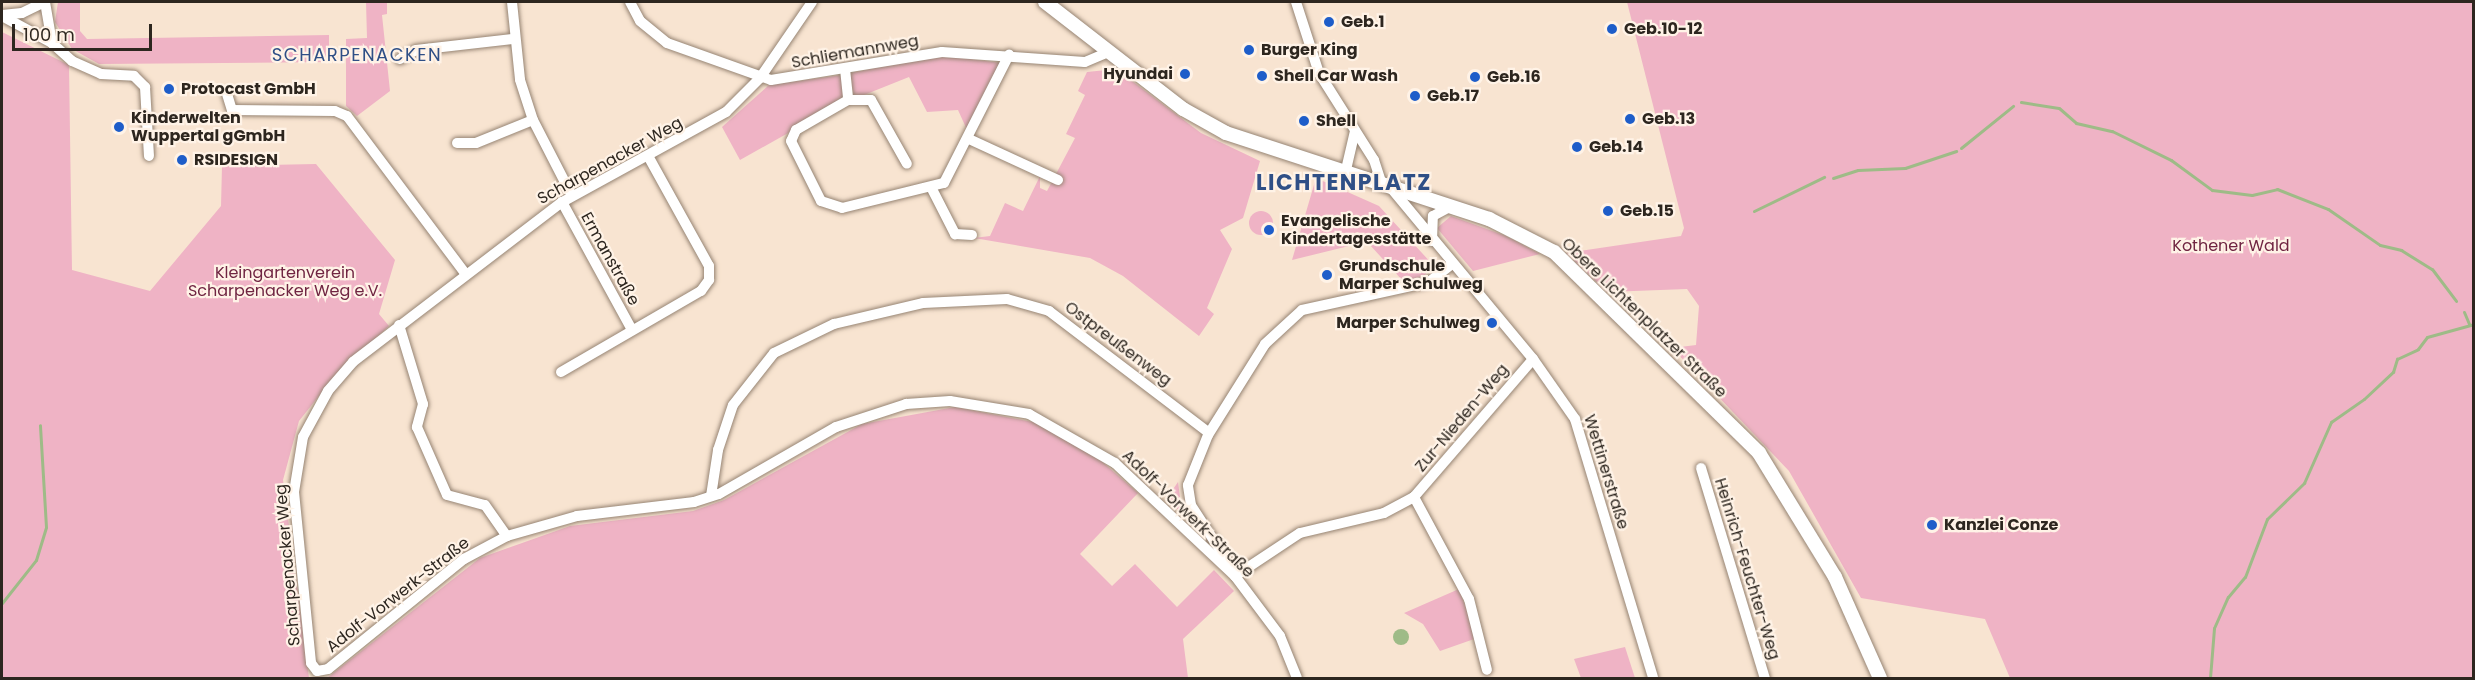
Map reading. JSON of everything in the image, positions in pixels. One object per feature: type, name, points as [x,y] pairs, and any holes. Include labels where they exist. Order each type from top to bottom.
[{"type":"main road","name":"Obere Lichtenplatzer Straße","points":[[1045,2],[1183,109],[1226,133],[1524,234],[1554,252],[1759,453],[1830,568],[1880,678]]},
{"type":"street","points":[[2,15],[45,2],[52,43]]},
{"type":"street","name":"Ermanstraße","points":[[512,2],[512,39],[533,120],[567,199],[632,330]]},
{"type":"street","name":"Schliemannweg","points":[[630,2],[640,21],[667,43],[760,78],[780,81],[942,52],[1095,62],[1108,52]]},
{"type":"street","name":"Scharpenacker Weg","points":[[311,663],[296,463],[327,391],[399,325],[465,273],[567,199],[726,112],[760,78],[812,2]]},
{"type":"street","name":"Wettinerstraße","points":[[1296,2],[1319,73],[1355,130],[1386,187],[1533,359],[1575,419],[1653,678]]},
{"type":"street","points":[[2,15],[52,43],[89,71],[134,76],[145,87],[149,156]]},
{"type":"street","points":[[400,59],[416,50],[512,39]]},
{"type":"street","points":[[907,164],[871,100],[849,100],[792,135],[821,201],[848,208],[932,189],[952,175],[1009,55]]},
{"type":"street","points":[[845,69],[849,100]]},
{"type":"street","points":[[227,94],[232,110],[335,111],[347,116],[465,273]]},
{"type":"street","points":[[457,143],[476,143],[533,120]]},
{"type":"street","points":[[1345,174],[1355,130]]},
{"type":"street","points":[[969,139],[1050,181]]},
{"type":"street","points":[[561,372],[700,291],[711,273],[648,156]]},
{"type":"street","points":[[932,189],[955,234],[972,235]]},
{"type":"street","points":[[1432,242],[1432,216],[1449,207]]},
{"type":"street","points":[[1235,576],[1188,495],[1209,433],[1268,341],[1302,310],[1429,282],[1452,264]]},
{"type":"street","name":"Ostpreußenweg","points":[[711,495],[718,450],[734,405],[774,353],[834,324],[923,303],[1007,299],[1048,311],[1209,433]]},
{"type":"street","points":[[399,325],[418,378],[423,404],[417,427],[428,457],[452,501],[485,505],[507,536]]},
{"type":"street","name":"Zur-Nieden-Weg","points":[[1235,576],[1300,533],[1384,513],[1414,497],[1533,359]]},
{"type":"street","name":"Adolf-Vorwerk-Straße","points":[[311,663],[317,671],[328,669],[464,559],[507,536],[540,523],[661,509],[711,495],[836,428],[877,412],[927,402],[1000,406],[1059,426],[1093,447],[1235,576],[1280,636],[1297,678]]},
{"type":"street","name":"Heinrich-Feuchter-Weg","points":[[1701,468],[1765,678]]},
{"type":"street","name":"Zur-Nieden-Weg","points":[[1414,497],[1469,599],[1486,670]]},
{"type":"green space","points":[[58,2],[80,2],[80,31],[87,39],[329,35],[329,62],[99,64],[72,49],[55,22]]},
{"type":"green space","points":[[366,2],[387,2],[387,14],[382,15],[390,91],[357,116],[346,106],[346,39],[367,38]]},
{"type":"green space","name":"Kothener Wald","points":[[1627,2],[2473,2],[2473,678],[2010,678],[1985,619],[1861,598],[1789,471],[1672,348],[1696,345],[1699,306],[1687,289],[1607,292],[1566,253],[1681,236],[1684,228]]},
{"type":"green space","name":"Kleingartenverein Scharpenacker Weg e.V.","points":[[2,32],[69,65],[72,270],[150,291],[221,206],[222,166],[316,164],[395,260],[379,314],[389,326],[334,377],[299,421],[283,480],[309,678],[2,678]]},
{"type":"green space","points":[[939,55],[1001,63],[968,132],[958,110],[927,112],[909,77],[854,99],[850,73]]},
{"type":"green space","points":[[1116,69],[1201,133],[1260,161],[1243,218],[1220,230],[1232,249],[1207,308],[1214,314],[1199,336],[1123,276],[1090,258],[974,238],[990,236],[1005,203],[1023,211],[1040,176],[1040,188],[1047,191],[1075,138],[1066,134],[1085,95],[1078,91],[1087,72]]},
{"type":"green space","points":[[842,75],[844,97],[836,106],[740,160],[722,127],[769,85]]},
{"type":"green space","points":[[1316,178],[1379,206],[1433,265],[1424,276],[1403,281],[1358,232],[1347,235],[1349,246],[1292,260]]},
{"type":"green space","points":[[1261,211],[1269,215],[1273,223],[1269,231],[1261,235],[1253,231],[1249,223],[1253,215]]},
{"type":"green space","points":[[1451,216],[1506,236],[1540,254],[1473,271],[1437,228]]},
{"type":"green space","points":[[955,407],[1038,423],[1091,452],[1138,493],[1080,554],[1112,586],[1135,564],[1177,607],[1214,570],[1234,591],[1183,639],[1188,678],[327,678],[480,558],[570,526],[693,511],[724,500],[862,424]]},
{"type":"green space","points":[[1178,482],[1181,505],[1211,544],[1167,498]]},
{"type":"green space","points":[[1459,589],[1477,638],[1440,651],[1423,624],[1404,613]]},
{"type":"green space","points":[[1625,647],[1635,678],[1581,678],[1574,659]]},
{"type":"shaded area","points":[[1401,629],[1407,631],[1409,637],[1407,643],[1401,645],[1395,643],[1393,637],[1395,631]]},
{"type":"waterway","points":[[2021,102],[2059,108],[2076,123],[2112,131],[2171,160],[2212,190],[2252,195],[2277,189],[2328,209],[2380,245],[2401,250],[2432,269],[2456,301]]},
{"type":"waterway","points":[[1961,148],[2013,106]]},
{"type":"waterway","points":[[1833,178],[1858,170],[1905,168],[1956,151]]},
{"type":"waterway","points":[[1754,211],[1824,177]]},
{"type":"waterway","points":[[2464,312],[2469,324]]},
{"type":"waterway","points":[[2210,678],[2214,628],[2228,597],[2245,577],[2267,519],[2304,483],[2331,422],[2364,399],[2393,372],[2397,359],[2418,349],[2427,337],[2474,324]]},
{"type":"waterway","points":[[2,603],[36,560],[46,527],[40,425]]},
{"type":"place","name":"Geb.1","points":[[1329,22]]},
{"type":"place","name":"Geb.10-12","points":[[1612,29]]},
{"type":"place","name":"Burger King","points":[[1249,50]]},
{"type":"place","name":"Hyundai","points":[[1185,74]]},
{"type":"place","name":"Shell Car Wash","points":[[1262,76]]},
{"type":"place","name":"Geb.16","points":[[1475,77]]},
{"type":"place","name":"Protocast GmbH","points":[[169,89]]},
{"type":"place","name":"Geb.17","points":[[1415,96]]},
{"type":"place","name":"Geb.13","points":[[1630,119]]},
{"type":"place","name":"Shell","points":[[1304,121]]},
{"type":"place","name":"Kinderwelten Wuppertal gGmbH","points":[[119,127]]},
{"type":"place","name":"Geb.14","points":[[1577,147]]},
{"type":"place","name":"RSIDESIGN","points":[[182,160]]},
{"type":"place","name":"Geb.15","points":[[1608,211]]},
{"type":"place","name":"Evangelische Kindertagesstätte","points":[[1269,230]]},
{"type":"place","name":"Grundschule Marper Schulweg","points":[[1327,275]]},
{"type":"place","name":"Marper Schulweg","points":[[1492,323]]},
{"type":"place","name":"Kanzlei Conze","points":[[1932,525]]},
{"type":"district","name":"SCHARPENACKEN","points":[[357,55]]},
{"type":"district","name":"LICHTENPLATZ","points":[[1344,183]]}]
